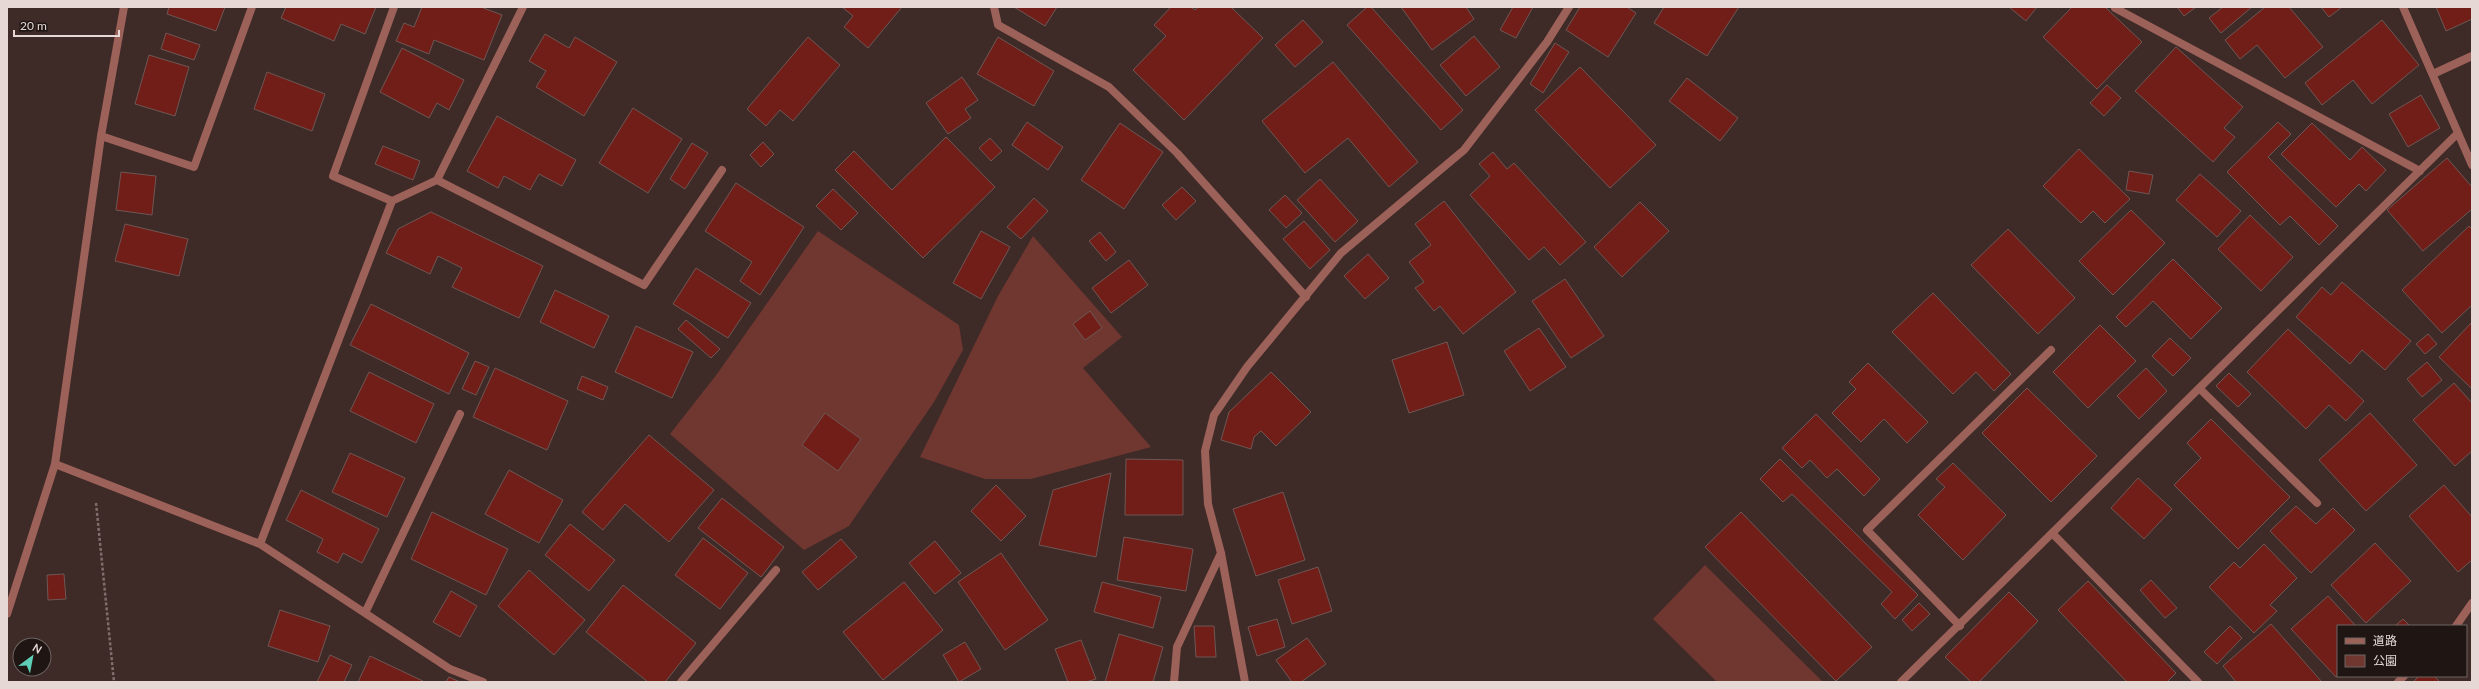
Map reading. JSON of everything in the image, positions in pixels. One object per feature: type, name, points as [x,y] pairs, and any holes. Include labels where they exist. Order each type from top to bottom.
[{"type":"street","points":[[7,614],[55,464],[101,136],[124,7]]},
{"type":"street","points":[[101,136],[194,168],[252,7]]},
{"type":"street","points":[[392,201],[334,176],[394,7]]},
{"type":"street","points":[[260,544],[392,201],[437,180],[523,7]]},
{"type":"street","points":[[994,7],[998,25],[1109,87],[1177,153],[1306,298]]},
{"type":"street","points":[[1246,682],[1220,553],[1208,504],[1205,451],[1214,415],[1246,367],[1306,298],[1341,253],[1464,150],[1547,42],[1569,7]]},
{"type":"street","points":[[2403,7],[2433,74],[2457,134],[2472,165]]},
{"type":"street","points":[[2115,8],[2420,172]]},
{"type":"street","points":[[2433,74],[2472,56]]},
{"type":"street","points":[[1901,682],[1960,626],[2457,134]]},
{"type":"street","points":[[437,180],[644,285],[722,170]]},
{"type":"street","points":[[1960,626],[1867,530],[2051,350]]},
{"type":"street","points":[[2200,389],[2317,503]]},
{"type":"street","points":[[365,613],[460,414]]},
{"type":"street","points":[[55,464],[260,544],[450,669],[483,682]]},
{"type":"street","points":[[2053,534],[2198,682]]},
{"type":"street","points":[[1174,682],[1177,647],[1220,553]]},
{"type":"street","points":[[681,682],[776,570]]},
{"type":"street","points":[[2457,625],[2472,603]]},
{"type":"path","points":[[93,478],[114,682]]},
{"type":"green space","points":[[818,231],[959,325],[963,350],[934,402],[849,526],[804,550],[670,434],[717,374]]},
{"type":"green space","points":[[1033,236],[1122,337],[1083,368],[1151,447],[1031,479],[985,479],[920,457],[998,296]]},
{"type":"green space","points":[[1705,565],[1823,682],[1717,682],[1653,619]]},
{"type":"building","points":[[169,7],[225,7],[216,31],[167,14]]},
{"type":"building","points":[[286,7],[376,7],[365,34],[341,24],[334,41],[281,18]]},
{"type":"building","points":[[422,7],[481,7],[502,15],[484,60],[434,40],[429,54],[396,41],[404,23],[414,27]]},
{"type":"building","points":[[842,7],[902,7],[868,48],[844,27],[853,16]]},
{"type":"building","points":[[1014,7],[1057,7],[1045,26]]},
{"type":"building","points":[[1171,7],[1191,7],[1195,10],[1198,7],[1231,7],[1263,38],[1184,120],[1133,70],[1166,36],[1154,25]]},
{"type":"building","points":[[1367,7],[1371,7],[1463,110],[1441,130],[1347,25]]},
{"type":"building","points":[[1401,7],[1466,7],[1474,19],[1432,50]]},
{"type":"building","points":[[1513,7],[1533,7],[1516,38],[1500,30]]},
{"type":"building","points":[[1580,7],[1627,7],[1636,13],[1608,57],[1566,30]]},
{"type":"building","points":[[1664,7],[1739,7],[1707,56],[1654,23]]},
{"type":"building","points":[[2009,7],[2037,7],[2026,21]]},
{"type":"building","points":[[2072,7],[2105,7],[2142,42],[2097,89],[2043,37]]},
{"type":"building","points":[[2177,7],[2196,7],[2184,16]]},
{"type":"building","points":[[2223,7],[2252,7],[2221,33],[2209,18]]},
{"type":"building","points":[[2265,7],[2289,7],[2323,47],[2285,78],[2257,45],[2240,59],[2225,40]]},
{"type":"building","points":[[2321,7],[2342,7],[2329,17]]},
{"type":"building","points":[[2436,7],[2472,7],[2472,19],[2446,31]]},
{"type":"building","points":[[1303,20],[1323,42],[1295,67],[1275,45]]},
{"type":"building","points":[[2382,20],[2419,65],[2372,104],[2353,80],[2322,105],[2305,83]]},
{"type":"building","points":[[166,33],[200,45],[194,60],[161,49]]},
{"type":"building","points":[[545,34],[569,48],[575,37],[617,62],[584,116],[536,87],[546,71],[529,61]]},
{"type":"building","points":[[1474,36],[1500,67],[1466,96],[1440,65]]},
{"type":"building","points":[[808,37],[840,65],[793,121],[780,110],[766,126],[747,109]]},
{"type":"building","points":[[998,37],[1054,71],[1034,106],[977,74]]},
{"type":"building","points":[[1555,43],[1569,52],[1543,93],[1530,84]]},
{"type":"building","points":[[2176,47],[2243,107],[2224,128],[2235,137],[2213,162],[2135,91]]},
{"type":"building","points":[[402,48],[464,80],[449,110],[437,103],[429,118],[380,92]]},
{"type":"building","points":[[149,55],[189,67],[175,116],[135,104]]},
{"type":"building","points":[[1333,62],[1418,162],[1389,187],[1348,138],[1305,173],[1262,121]]},
{"type":"building","points":[[1580,67],[1656,145],[1610,188],[1535,110]]},
{"type":"building","points":[[267,72],[325,94],[312,131],[254,109]]},
{"type":"building","points":[[962,77],[978,100],[965,109],[971,118],[948,134],[926,103]]},
{"type":"building","points":[[1687,78],[1738,118],[1720,141],[1669,101]]},
{"type":"building","points":[[2107,85],[2121,98],[2104,116],[2090,103]]},
{"type":"building","points":[[2421,95],[2440,128],[2408,147],[2389,114]]},
{"type":"building","points":[[633,108],[682,139],[648,193],[599,163]]},
{"type":"building","points":[[497,116],[576,160],[562,186],[539,174],[530,190],[504,176],[498,188],[467,171]]},
{"type":"building","points":[[1027,122],[1063,147],[1048,170],[1012,145]]},
{"type":"building","points":[[2278,122],[2291,134],[2268,157],[2338,226],[2319,245],[2290,216],[2280,225],[2227,172]]},
{"type":"building","points":[[1120,123],[1163,152],[1124,209],[1081,180]]},
{"type":"building","points":[[2312,123],[2350,160],[2362,147],[2386,170],[2366,191],[2359,184],[2336,207],[2281,154]]},
{"type":"building","points":[[946,137],[995,187],[923,258],[835,170],[854,151],[892,190]]},
{"type":"building","points":[[990,138],[1002,151],[991,161],[979,148]]},
{"type":"building","points":[[763,142],[774,154],[761,167],[750,155]]},
{"type":"building","points":[[692,143],[708,153],[685,189],[670,179]]},
{"type":"building","points":[[383,146],[420,161],[413,180],[375,164]]},
{"type":"building","points":[[2079,149],[2130,199],[2105,223],[2093,211],[2081,223],[2043,186]]},
{"type":"building","points":[[1493,152],[1507,169],[1514,163],[1586,242],[1560,265],[1544,247],[1529,260],[1470,195],[1490,176],[1479,164]]},
{"type":"building","points":[[2447,158],[2472,187],[2472,209],[2423,251],[2387,210]]},
{"type":"building","points":[[2129,171],[2153,175],[2149,194],[2126,190]]},
{"type":"building","points":[[121,172],[156,176],[152,215],[116,210]]},
{"type":"building","points":[[2200,174],[2241,211],[2217,237],[2176,200]]},
{"type":"building","points":[[1320,179],[1358,221],[1335,242],[1297,200]]},
{"type":"building","points":[[736,183],[804,227],[760,295],[740,281],[752,262],[705,231]]},
{"type":"building","points":[[1182,187],[1196,201],[1176,220],[1162,205]]},
{"type":"building","points":[[833,189],[858,213],[841,230],[816,206]]},
{"type":"building","points":[[1285,195],[1302,213],[1286,228],[1269,210]]},
{"type":"building","points":[[1034,198],[1048,211],[1021,239],[1007,227]]},
{"type":"building","points":[[1444,201],[1516,292],[1463,334],[1440,306],[1434,311],[1415,288],[1424,282],[1409,262],[1431,245],[1415,224]]},
{"type":"building","points":[[1640,202],[1669,231],[1622,277],[1594,247]]},
{"type":"building","points":[[2131,210],[2165,243],[2113,295],[2079,261]]},
{"type":"building","points":[[431,212],[543,266],[519,318],[452,287],[462,268],[438,256],[430,274],[386,253],[398,229]]},
{"type":"building","points":[[2250,215],[2293,257],[2261,291],[2218,249]]},
{"type":"building","points":[[1304,221],[1330,250],[1310,269],[1283,239]]},
{"type":"building","points":[[125,224],[188,239],[179,276],[115,261]]},
{"type":"building","points":[[2469,226],[2472,229],[2472,305],[2442,333],[2402,290]]},
{"type":"building","points":[[2008,229],[2075,298],[2038,334],[1971,265]]},
{"type":"building","points":[[981,231],[1010,247],[981,299],[953,283]]},
{"type":"building","points":[[1100,232],[1116,252],[1106,261],[1089,241]]},
{"type":"building","points":[[1368,254],[1389,278],[1365,299],[1344,276]]},
{"type":"building","points":[[2173,259],[2222,308],[2191,339],[2153,301],[2126,327],[2116,317]]},
{"type":"building","points":[[1129,260],[1148,285],[1111,313],[1092,288]]},
{"type":"building","points":[[696,268],[751,303],[728,338],[673,304]]},
{"type":"building","points":[[1565,279],[1604,336],[1571,358],[1532,301]]},
{"type":"building","points":[[2342,282],[2411,341],[2385,370],[2362,350],[2350,364],[2296,317],[2322,287],[2331,295]]},
{"type":"building","points":[[555,290],[609,316],[594,348],[540,322]]},
{"type":"building","points":[[1933,293],[2011,374],[1994,391],[1976,372],[1953,394],[1892,332]]},
{"type":"building","points":[[371,304],[469,353],[449,394],[350,345]]},
{"type":"building","points":[[1090,311],[1102,328],[1085,340],[1073,324]]},
{"type":"building","points":[[686,320],[720,349],[711,358],[678,329]]},
{"type":"building","points":[[2472,322],[2472,389],[2439,357]]},
{"type":"building","points":[[2100,325],[2136,361],[2088,408],[2053,372]]},
{"type":"building","points":[[636,326],[693,352],[672,398],[615,372]]},
{"type":"building","points":[[1539,328],[1566,367],[1530,391],[1504,351]]},
{"type":"building","points":[[2288,329],[2364,401],[2346,421],[2329,405],[2306,429],[2247,372]]},
{"type":"building","points":[[2428,334],[2437,344],[2425,354],[2416,344]]},
{"type":"building","points":[[2170,338],[2191,358],[2173,376],[2152,356]]},
{"type":"building","points":[[1447,342],[1464,395],[1409,413],[1392,360]]},
{"type":"building","points":[[475,361],[489,367],[476,395],[462,389]]},
{"type":"building","points":[[2427,362],[2442,380],[2422,397],[2407,379]]},
{"type":"building","points":[[1868,363],[1928,422],[1907,443],[1884,419],[1861,442],[1832,413],[1856,389],[1849,382]]},
{"type":"building","points":[[495,368],[568,401],[547,450],[473,417]]},
{"type":"building","points":[[2146,368],[2167,391],[2139,419],[2117,396]]},
{"type":"building","points":[[369,372],[434,404],[416,443],[350,411]]},
{"type":"building","points":[[1271,372],[1311,412],[1276,446],[1261,431],[1254,437],[1251,449],[1221,440],[1229,412]]},
{"type":"building","points":[[2229,373],[2251,394],[2238,407],[2216,386]]},
{"type":"building","points":[[582,376],[608,387],[603,400],[577,389]]},
{"type":"building","points":[[2454,383],[2472,403],[2472,451],[2455,466],[2413,420]]},
{"type":"building","points":[[2027,388],[2097,456],[2051,502],[1982,433]]},
{"type":"building","points":[[825,413],[861,439],[838,471],[802,445]]},
{"type":"building","points":[[2370,413],[2417,465],[2366,511],[2319,460]]},
{"type":"building","points":[[1816,414],[1880,479],[1864,496],[1837,469],[1827,478],[1810,460],[1802,468],[1782,448]]},
{"type":"building","points":[[2211,419],[2290,497],[2238,549],[2174,485],[2201,458],[2187,443]]},
{"type":"building","points":[[649,435],[714,490],[669,542],[625,504],[603,530],[582,512]]},
{"type":"building","points":[[350,453],[405,478],[387,517],[332,492]]},
{"type":"building","points":[[1126,459],[1183,460],[1183,515],[1125,515]]},
{"type":"building","points":[[1780,459],[1918,595],[1895,619],[1881,604],[1892,592],[1792,494],[1783,502],[1760,479]]},
{"type":"building","points":[[1953,463],[2006,515],[1963,560],[1918,515],[1945,487],[1936,479]]},
{"type":"building","points":[[509,470],[563,500],[539,543],[485,514]]},
{"type":"building","points":[[1111,473],[1096,557],[1039,545],[1053,490]]},
{"type":"building","points":[[2138,478],[2172,509],[2144,539],[2111,508]]},
{"type":"building","points":[[996,485],[1026,516],[1001,541],[971,511]]},
{"type":"building","points":[[2444,485],[2472,517],[2472,560],[2458,572],[2409,516]]},
{"type":"building","points":[[301,490],[379,529],[362,563],[343,553],[338,563],[317,552],[323,539],[286,520]]},
{"type":"building","points":[[1283,492],[1305,560],[1256,576],[1233,509]]},
{"type":"building","points":[[722,498],[784,547],[761,577],[698,528]]},
{"type":"building","points":[[2296,506],[2316,524],[2333,508],[2355,530],[2311,573],[2270,531]]},
{"type":"building","points":[[432,512],[508,549],[486,595],[411,559]]},
{"type":"building","points":[[1741,512],[1872,647],[1836,681],[1705,547]]},
{"type":"building","points":[[570,524],[615,560],[589,591],[545,555]]},
{"type":"building","points":[[1124,537],[1193,549],[1186,591],[1117,580]]},
{"type":"building","points":[[703,538],[748,573],[720,609],[675,575]]},
{"type":"building","points":[[841,539],[857,557],[818,590],[802,572]]},
{"type":"building","points":[[935,541],[961,573],[935,594],[909,563]]},
{"type":"building","points":[[2375,543],[2411,581],[2366,623],[2331,585]]},
{"type":"building","points":[[2264,544],[2297,578],[2270,605],[2277,611],[2254,633],[2209,587],[2234,562],[2240,568]]},
{"type":"building","points":[[1001,553],[1048,620],[1005,650],[958,582]]},
{"type":"building","points":[[1318,567],[1332,611],[1292,624],[1278,580]]},
{"type":"building","points":[[529,570],[585,620],[554,655],[498,606]]},
{"type":"building","points":[[64,574],[66,599],[48,600],[47,575]]},
{"type":"building","points":[[2151,580],[2177,608],[2165,618],[2140,590]]},
{"type":"building","points":[[2088,581],[2176,673],[2167,682],[2127,682],[2058,610]]},
{"type":"building","points":[[904,582],[943,630],[883,680],[843,632]]},
{"type":"building","points":[[1102,582],[1161,597],[1153,628],[1094,612]]},
{"type":"building","points":[[623,585],[696,643],[665,682],[648,682],[586,632]]},
{"type":"building","points":[[451,591],[477,606],[460,637],[433,622]]},
{"type":"building","points":[[2009,592],[2038,621],[1979,682],[1971,682],[1945,657]]},
{"type":"building","points":[[2328,596],[2355,625],[2337,625],[2336,677],[2291,629]]},
{"type":"building","points":[[1919,603],[1930,614],[1912,631],[1902,620]]},
{"type":"building","points":[[280,610],[330,626],[318,662],[268,646]]},
{"type":"building","points":[[1277,619],[1285,647],[1257,656],[1248,627]]},
{"type":"building","points":[[2403,619],[2409,625],[2396,625]]},
{"type":"building","points":[[2271,624],[2322,682],[2236,682],[2223,666]]},
{"type":"building","points":[[1194,626],[1214,626],[1216,657],[1196,657]]},
{"type":"building","points":[[2230,626],[2242,638],[2217,664],[2204,652]]},
{"type":"building","points":[[1119,634],[1163,647],[1153,682],[1105,682]]},
{"type":"building","points":[[1307,638],[1326,664],[1301,682],[1292,682],[1276,660]]},
{"type":"building","points":[[1081,640],[1096,679],[1086,682],[1068,682],[1055,649]]},
{"type":"building","points":[[965,642],[981,669],[959,682],[943,655]]},
{"type":"building","points":[[330,655],[352,665],[344,682],[317,682]]},
{"type":"building","points":[[370,656],[423,681],[358,682]]},
{"type":"building","points":[[449,677],[460,682],[446,682]]},
{"type":"building","points":[[2418,677],[2435,677],[2440,682],[2413,682]]}]
